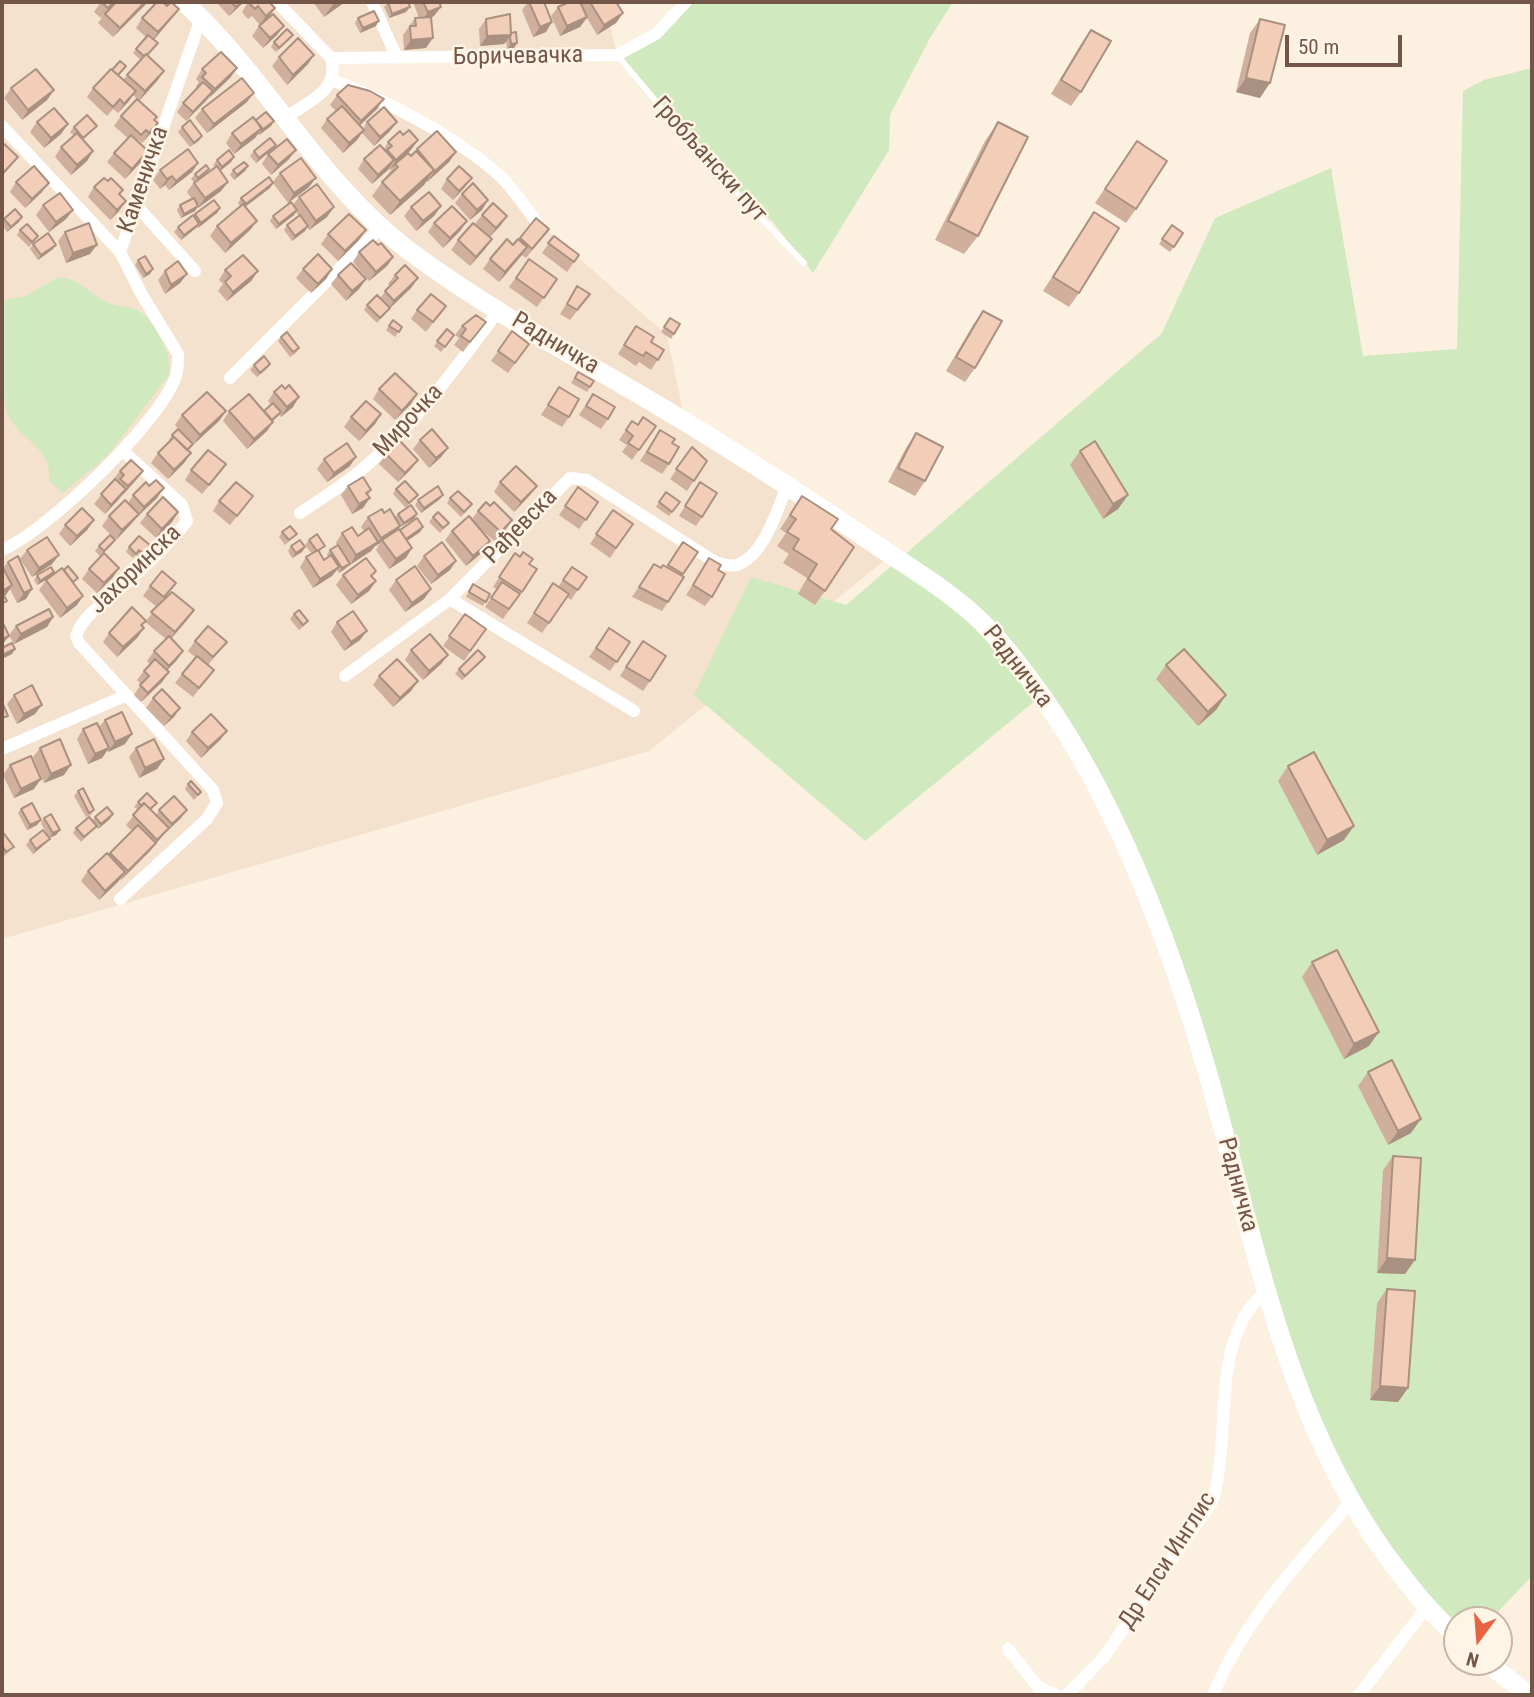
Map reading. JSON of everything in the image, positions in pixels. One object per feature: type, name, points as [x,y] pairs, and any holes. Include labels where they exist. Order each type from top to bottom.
[{"type":"street","name":"Радничка","points":[[184,2],[201,18],[338,182],[381,228],[428,264],[499,310],[788,485],[973,614],[1024,672],[1078,752],[1122,841],[1188,1011],[1215,1100],[1265,1292],[1294,1381],[1351,1502],[1427,1607],[1443,1622]]},
{"type":"street","points":[[277,2],[331,58],[332,80],[324,92],[286,117]]},
{"type":"street","points":[[372,2],[397,58]]},
{"type":"street","name":"Боричевачка","points":[[331,58],[617,55],[656,34],[686,2]]},
{"type":"street","name":"Каменичка","points":[[2,550],[27,537],[44,524],[122,450],[172,384],[178,354],[142,295],[120,252],[201,18]]},
{"type":"street","points":[[332,80],[389,103],[470,155],[500,176],[536,221]]},
{"type":"street","points":[[2,126],[120,252]]},
{"type":"street","points":[[135,204],[195,271]]},
{"type":"street","points":[[230,378],[381,228]]},
{"type":"street","name":"Мирочка","points":[[300,513],[359,473],[389,444],[441,387],[499,310]]},
{"type":"street","name":"Јахоринска","points":[[120,899],[207,819],[217,803],[213,790],[79,643],[78,632],[93,611],[184,525],[187,515],[182,505],[122,450]]},
{"type":"street","name":"Рађевска","points":[[345,676],[450,599],[570,478],[587,480],[715,562],[727,565],[736,565],[754,552],[769,528],[788,485]]},
{"type":"street","points":[[450,599],[634,711]]},
{"type":"street","points":[[2,749],[127,695]]},
{"type":"street","name":"Др Елси Инглис","points":[[1067,1695],[1111,1647],[1212,1502],[1219,1480],[1222,1407],[1233,1345],[1248,1309],[1265,1292]]},
{"type":"street","points":[[1213,1695],[1227,1661],[1262,1606],[1351,1502]]},
{"type":"street","points":[[1359,1695],[1427,1607]]},
{"type":"street","points":[[1008,1648],[1038,1687],[1056,1695]]},
{"type":"street","points":[[1504,1676],[1529,1695]]},
{"type":"lane","name":"Гробљански пут","points":[[617,55],[704,159],[804,263]]},
{"type":"shaded area","points":[[2,2],[605,2],[617,55],[332,58],[332,80],[368,93],[500,176],[536,221],[667,335],[685,421],[891,555],[649,751],[2,939]]},
{"type":"green space","points":[[686,2],[953,2],[930,38],[890,115],[889,150],[813,273],[772,221],[718,183],[628,73],[617,55],[640,44]]},
{"type":"green space","points":[[1532,68],[1532,1576],[1503,1606],[1443,1606],[1443,1611],[1410,1575],[1355,1496],[1299,1374],[1202,1032],[1047,691],[865,841],[694,695],[751,577],[846,605],[1162,333],[1215,218],[1331,168],[1363,356],[1457,349],[1463,91],[1484,80]]},
{"type":"green space","points":[[59,277],[78,283],[106,302],[137,310],[144,315],[162,339],[170,367],[169,375],[108,455],[63,493],[49,481],[49,470],[41,452],[20,432],[8,415],[2,359],[2,301],[25,296]]},
{"type":"building","points":[[101,2],[114,2],[108,8]]},
{"type":"building","points":[[116,2],[145,2],[120,28],[105,14]]},
{"type":"building","points":[[157,2],[163,2],[167,6],[171,2],[179,9],[158,32],[142,18]]},
{"type":"building","points":[[248,2],[269,2],[275,8],[266,16],[258,6],[255,9]]},
{"type":"building","points":[[388,2],[408,2],[410,7],[392,14]]},
{"type":"building","points":[[423,2],[439,2],[441,7],[428,12]]},
{"type":"building","points":[[529,2],[544,2],[552,22],[540,27]]},
{"type":"building","points":[[569,2],[580,2],[587,17],[567,26],[558,7]]},
{"type":"building","points":[[590,2],[616,2],[623,13],[604,25]]},
{"type":"building","points":[[374,11],[379,21],[363,28],[358,18]]},
{"type":"building","points":[[273,14],[284,26],[270,38],[259,26]]},
{"type":"building","points":[[510,14],[511,35],[487,36],[486,19]]},
{"type":"building","points":[[431,17],[433,38],[411,40],[410,26],[416,26],[415,18]]},
{"type":"building","points":[[1260,19],[1285,25],[1270,83],[1246,78]]},
{"type":"building","points":[[287,29],[293,35],[279,48],[274,42]]},
{"type":"building","points":[[1091,30],[1111,41],[1081,92],[1061,80]]},
{"type":"building","points":[[516,32],[517,43],[511,44],[511,33]]},
{"type":"building","points":[[148,35],[158,43],[144,56],[136,49]]},
{"type":"building","points":[[298,38],[314,55],[293,75],[279,57]]},
{"type":"building","points":[[221,52],[237,68],[215,89],[202,77],[206,73],[202,69]]},
{"type":"building","points":[[146,54],[164,71],[145,91],[127,75]]},
{"type":"building","points":[[120,61],[126,66],[118,75],[112,70]]},
{"type":"building","points":[[36,69],[54,90],[28,110],[11,88]]},
{"type":"building","points":[[111,69],[136,91],[124,104],[120,99],[113,107],[93,88]]},
{"type":"building","points":[[242,78],[254,93],[214,124],[202,109]]},
{"type":"building","points":[[203,82],[213,91],[193,112],[183,103]]},
{"type":"building","points":[[348,85],[370,91],[384,99],[361,121],[337,95]]},
{"type":"building","points":[[137,99],[157,117],[154,120],[158,123],[149,133],[146,130],[141,135],[121,116]]},
{"type":"building","points":[[342,106],[364,130],[349,143],[327,119]]},
{"type":"building","points":[[384,107],[397,122],[380,137],[367,122]]},
{"type":"building","points":[[54,108],[68,124],[51,138],[37,122]]},
{"type":"building","points":[[266,112],[274,121],[262,130],[256,120]]},
{"type":"building","points":[[87,115],[97,126],[83,138],[74,127]]},
{"type":"building","points":[[253,117],[262,128],[241,144],[232,133]]},
{"type":"building","points":[[190,120],[202,136],[194,143],[182,127]]},
{"type":"building","points":[[998,122],[1028,137],[978,236],[948,221]]},
{"type":"building","points":[[409,130],[418,140],[396,160],[387,150],[392,146],[388,142],[400,131],[403,135]]},
{"type":"building","points":[[437,131],[456,152],[434,172],[417,149]]},
{"type":"building","points":[[77,133],[93,151],[77,165],[61,147]]},
{"type":"building","points":[[131,135],[148,151],[132,169],[114,153]]},
{"type":"building","points":[[270,138],[276,145],[259,158],[254,151]]},
{"type":"building","points":[[287,139],[296,150],[278,165],[268,154]]},
{"type":"building","points":[[1137,141],[1167,161],[1136,209],[1105,189]]},
{"type":"building","points":[[2,142],[18,157],[2,174]]},
{"type":"building","points":[[380,145],[394,160],[378,175],[364,159]]},
{"type":"building","points":[[188,149],[198,163],[176,181],[172,176],[167,179],[160,170]]},
{"type":"building","points":[[229,150],[234,157],[222,167],[217,160]]},
{"type":"building","points":[[416,151],[434,170],[400,201],[382,182],[398,167],[395,164],[408,153],[411,156]]},
{"type":"building","points":[[301,158],[316,178],[294,193],[280,173]]},
{"type":"building","points":[[244,162],[248,166],[237,175],[233,170]]},
{"type":"building","points":[[206,165],[209,169],[198,178],[195,174]]},
{"type":"building","points":[[34,166],[49,183],[32,199],[16,182]]},
{"type":"building","points":[[217,166],[228,182],[205,198],[194,183]]},
{"type":"building","points":[[459,166],[472,178],[459,191],[447,179]]},
{"type":"building","points":[[269,177],[273,183],[246,204],[241,198]]},
{"type":"building","points":[[104,178],[108,181],[111,178],[123,190],[119,194],[126,201],[117,210],[94,187]]},
{"type":"building","points":[[473,183],[488,200],[477,210],[462,194]]},
{"type":"building","points":[[317,184],[334,207],[316,221],[299,197]]},
{"type":"building","points":[[429,192],[441,206],[423,221],[411,207]]},
{"type":"building","points":[[60,193],[73,210],[56,222],[43,205]]},
{"type":"building","points":[[194,198],[198,206],[184,214],[180,205]]},
{"type":"building","points":[[214,200],[220,208],[201,223],[195,214]]},
{"type":"building","points":[[291,202],[297,210],[279,224],[273,216]]},
{"type":"building","points":[[493,203],[507,216],[496,228],[482,215]]},
{"type":"building","points":[[243,204],[257,221],[231,243],[217,226]]},
{"type":"building","points":[[452,206],[467,221],[450,238],[434,223]]},
{"type":"building","points":[[15,209],[22,217],[11,227],[4,219]]},
{"type":"building","points":[[1094,212],[1119,228],[1079,293],[1053,277]]},
{"type":"building","points":[[349,214],[366,230],[345,251],[328,234]]},
{"type":"building","points":[[193,215],[199,224],[184,235],[178,227]]},
{"type":"building","points":[[300,215],[308,226],[295,236],[287,225]]},
{"type":"building","points":[[536,218],[549,229],[532,249],[520,238]]},
{"type":"building","points":[[89,223],[97,245],[73,253],[65,232]]},
{"type":"building","points":[[473,223],[492,239],[476,257],[458,240]]},
{"type":"building","points":[[27,224],[38,236],[32,242],[20,230]]},
{"type":"building","points":[[1172,225],[1183,233],[1174,247],[1162,239]]},
{"type":"building","points":[[48,233],[56,245],[41,255],[33,244]]},
{"type":"building","points":[[554,236],[579,255],[574,262],[548,243]]},
{"type":"building","points":[[507,239],[513,245],[518,239],[527,247],[505,272],[490,259]]},
{"type":"building","points":[[373,240],[378,245],[381,243],[393,257],[376,272],[359,252]]},
{"type":"building","points":[[318,254],[332,269],[318,284],[303,269]]},
{"type":"building","points":[[243,255],[258,271],[233,292],[225,282],[231,276],[225,270]]},
{"type":"building","points":[[145,256],[153,269],[146,274],[138,260]]},
{"type":"building","points":[[529,259],[557,279],[544,298],[516,278]]},
{"type":"building","points":[[178,261],[187,274],[171,285],[165,271]]},
{"type":"building","points":[[351,263],[366,279],[352,291],[338,275]]},
{"type":"building","points":[[405,265],[418,278],[394,301],[385,291],[398,278],[395,275]]},
{"type":"building","points":[[577,286],[590,294],[577,310],[567,304]]},
{"type":"building","points":[[431,294],[446,306],[433,322],[417,310]]},
{"type":"building","points":[[377,295],[390,308],[380,318],[367,305]]},
{"type":"building","points":[[983,311],[1002,321],[975,368],[956,357]]},
{"type":"building","points":[[476,315],[486,322],[470,342],[461,336],[466,329],[462,326]]},
{"type":"building","points":[[670,318],[680,324],[674,334],[664,327]]},
{"type":"building","points":[[393,320],[402,327],[399,332],[389,326]]},
{"type":"building","points":[[636,326],[654,337],[651,342],[664,350],[658,360],[646,352],[643,356],[624,345]]},
{"type":"building","points":[[447,329],[454,335],[445,347],[437,341]]},
{"type":"building","points":[[512,331],[529,344],[515,363],[498,351]]},
{"type":"building","points":[[287,332],[299,348],[293,352],[281,337]]},
{"type":"building","points":[[264,356],[270,364],[260,373],[254,365]]},
{"type":"building","points":[[578,372],[594,381],[590,387],[575,378]]},
{"type":"building","points":[[395,373],[417,394],[402,411],[379,389]]},
{"type":"building","points":[[282,385],[285,389],[289,385],[299,397],[287,407],[274,392]]},
{"type":"building","points":[[559,387],[579,399],[569,417],[548,405]]},
{"type":"building","points":[[207,392],[226,411],[200,435],[182,415]]},
{"type":"building","points":[[249,394],[273,422],[254,439],[229,411]]},
{"type":"building","points":[[593,394],[615,407],[608,419],[586,406]]},
{"type":"building","points":[[366,401],[381,414],[366,431],[351,417]]},
{"type":"building","points":[[273,403],[281,412],[272,420],[264,411]]},
{"type":"building","points":[[643,417],[656,426],[639,450],[628,443],[633,436],[626,430],[632,421],[638,425]]},
{"type":"building","points":[[178,429],[193,444],[187,450],[172,435]]},
{"type":"building","points":[[432,429],[448,448],[436,458],[420,440]]},
{"type":"building","points":[[660,430],[675,439],[672,443],[679,447],[669,464],[647,452]]},
{"type":"building","points":[[916,433],[943,447],[925,481],[898,468]]},
{"type":"building","points":[[174,437],[191,453],[174,470],[158,453]]},
{"type":"building","points":[[400,441],[418,460],[405,473],[386,454]]},
{"type":"building","points":[[1095,441],[1128,495],[1113,504],[1080,451]]},
{"type":"building","points":[[347,443],[356,457],[334,473],[324,459]]},
{"type":"building","points":[[692,447],[707,461],[694,481],[676,469]]},
{"type":"building","points":[[208,450],[226,464],[209,485],[191,470]]},
{"type":"building","points":[[131,460],[143,471],[128,486],[120,479],[124,475],[120,471]]},
{"type":"building","points":[[516,466],[537,486],[521,502],[500,482]]},
{"type":"building","points":[[363,477],[371,490],[366,493],[370,498],[359,504],[348,486]]},
{"type":"building","points":[[115,479],[126,489],[111,505],[101,494]]},
{"type":"building","points":[[156,480],[164,488],[144,507],[133,495],[146,482],[149,486]]},
{"type":"building","points":[[405,481],[418,495],[409,503],[396,489]]},
{"type":"building","points":[[236,482],[253,496],[237,516],[219,501]]},
{"type":"building","points":[[700,482],[717,493],[702,517],[685,506]]},
{"type":"building","points":[[438,486],[443,495],[424,508],[418,500]]},
{"type":"building","points":[[578,487],[598,502],[586,520],[565,506]]},
{"type":"building","points":[[458,491],[472,504],[464,512],[450,498]]},
{"type":"building","points":[[666,492],[680,502],[672,512],[659,502]]},
{"type":"building","points":[[802,496],[838,519],[831,529],[854,547],[825,591],[808,579],[817,564],[793,549],[799,539],[787,532],[796,519],[790,515]]},
{"type":"building","points":[[163,497],[178,512],[162,529],[147,514]]},
{"type":"building","points":[[125,500],[139,514],[122,530],[109,516]]},
{"type":"building","points":[[486,502],[490,506],[494,502],[512,520],[501,532],[478,511]]},
{"type":"building","points":[[411,505],[417,514],[404,523],[398,514]]},
{"type":"building","points":[[82,508],[94,520],[77,536],[65,525]]},
{"type":"building","points":[[382,509],[384,513],[390,509],[400,526],[381,538],[368,517]]},
{"type":"building","points":[[613,510],[633,524],[616,548],[596,534]]},
{"type":"building","points":[[438,512],[449,523],[443,528],[433,517]]},
{"type":"building","points":[[469,516],[490,541],[473,556],[452,531]]},
{"type":"building","points":[[417,518],[423,527],[406,539],[400,530]]},
{"type":"building","points":[[290,526],[297,534],[289,540],[282,532]]},
{"type":"building","points":[[352,527],[358,536],[369,528],[378,542],[356,555],[342,533]]},
{"type":"building","points":[[399,529],[412,548],[396,559],[382,540]]},
{"type":"building","points":[[317,534],[325,546],[317,551],[309,540]]},
{"type":"building","points":[[110,535],[115,540],[104,551],[99,546]]},
{"type":"building","points":[[139,536],[151,546],[144,554],[139,550],[136,554],[129,547]]},
{"type":"building","points":[[47,537],[59,555],[39,568],[27,550]]},
{"type":"building","points":[[300,540],[305,547],[296,553],[291,546]]},
{"type":"building","points":[[442,542],[456,561],[438,575],[424,556]]},
{"type":"building","points":[[683,542],[698,552],[683,574],[668,565]]},
{"type":"building","points":[[338,545],[350,564],[342,568],[330,550]]},
{"type":"building","points":[[318,550],[324,560],[331,555],[339,567],[320,579],[306,557]]},
{"type":"building","points":[[523,552],[533,559],[529,564],[537,569],[522,592],[499,577],[515,553],[520,557]]},
{"type":"building","points":[[104,553],[119,568],[104,583],[89,569]]},
{"type":"building","points":[[18,556],[32,589],[24,593],[8,562]]},
{"type":"building","points":[[366,558],[376,571],[371,576],[376,581],[358,595],[343,575]]},
{"type":"building","points":[[709,558],[721,565],[718,570],[725,574],[712,597],[693,585]]},
{"type":"building","points":[[654,564],[661,568],[663,565],[684,577],[668,602],[639,587]]},
{"type":"building","points":[[2,566],[12,585],[2,591]]},
{"type":"building","points":[[68,566],[78,578],[73,582],[64,570]]},
{"type":"building","points":[[415,566],[431,589],[412,603],[396,580]]},
{"type":"building","points":[[51,567],[54,572],[40,581],[37,575]]},
{"type":"building","points":[[572,567],[587,577],[578,590],[563,580]]},
{"type":"building","points":[[62,568],[83,596],[67,608],[46,580]]},
{"type":"building","points":[[162,571],[176,583],[164,597],[150,586]]},
{"type":"building","points":[[502,582],[520,594],[509,609],[491,598]]},
{"type":"building","points":[[553,583],[569,594],[549,623],[534,613]]},
{"type":"building","points":[[473,584],[490,594],[486,602],[469,592]]},
{"type":"building","points":[[172,592],[194,610],[175,632],[151,612]]},
{"type":"building","points":[[132,607],[146,621],[141,625],[144,628],[123,647],[109,633]]},
{"type":"building","points":[[49,609],[53,617],[21,634],[16,626]]},
{"type":"building","points":[[299,610],[308,621],[303,625],[294,614]]},
{"type":"building","points":[[353,611],[367,631],[351,642],[337,622]]},
{"type":"building","points":[[465,614],[486,629],[470,651],[449,636]]},
{"type":"building","points":[[4,625],[9,636],[2,639],[2,626]]},
{"type":"building","points":[[208,626],[227,642],[213,657],[195,641]]},
{"type":"building","points":[[609,628],[630,642],[617,662],[596,648]]},
{"type":"building","points":[[430,634],[448,655],[429,671],[411,650]]},
{"type":"building","points":[[169,636],[183,651],[169,666],[154,651]]},
{"type":"building","points":[[643,641],[666,656],[650,681],[626,667]]},
{"type":"building","points":[[12,643],[15,649],[2,655],[2,648]]},
{"type":"building","points":[[1184,649],[1226,695],[1208,712],[1166,665]]},
{"type":"building","points":[[478,650],[485,657],[465,676],[459,669]]},
{"type":"building","points":[[197,656],[214,670],[199,688],[182,674]]},
{"type":"building","points":[[155,659],[169,672],[148,693],[140,685],[149,676],[144,671]]},
{"type":"building","points":[[397,659],[418,681],[400,698],[379,676]]},
{"type":"building","points":[[32,685],[42,705],[24,714],[14,695]]},
{"type":"building","points":[[162,689],[180,708],[171,717],[153,698]]},
{"type":"building","points":[[2,702],[8,716],[2,718]]},
{"type":"building","points":[[122,712],[132,734],[115,742],[105,720]]},
{"type":"building","points":[[211,714],[227,731],[208,748],[192,732]]},
{"type":"building","points":[[97,723],[109,748],[95,754],[83,729]]},
{"type":"building","points":[[60,739],[71,765],[51,774],[40,748]]},
{"type":"building","points":[[154,739],[164,759],[145,768],[136,748]]},
{"type":"building","points":[[1314,752],[1354,826],[1327,840],[1288,766]]},
{"type":"building","points":[[31,756],[41,779],[21,789],[10,765]]},
{"type":"building","points":[[191,781],[201,792],[198,795],[188,784]]},
{"type":"building","points":[[83,788],[94,810],[89,813],[78,791]]},
{"type":"building","points":[[147,793],[157,803],[150,809],[144,803],[142,806],[138,802]]},
{"type":"building","points":[[174,796],[187,810],[172,824],[159,810]]},
{"type":"building","points":[[32,803],[41,820],[30,825],[21,809]]},
{"type":"building","points":[[144,803],[169,828],[157,840],[133,815]]},
{"type":"building","points":[[107,807],[113,814],[101,824],[95,817]]},
{"type":"building","points":[[51,814],[60,830],[53,833],[44,818]]},
{"type":"building","points":[[89,817],[97,826],[84,837],[76,828]]},
{"type":"building","points":[[138,825],[156,843],[128,871],[110,853]]},
{"type":"building","points":[[43,830],[50,839],[36,849],[30,840]]},
{"type":"building","points":[[2,831],[14,847],[6,852],[2,845]]},
{"type":"building","points":[[107,853],[125,872],[105,891],[88,871]]},
{"type":"building","points":[[1337,950],[1379,1032],[1354,1044],[1312,962]]},
{"type":"building","points":[[1392,1060],[1421,1119],[1398,1131],[1368,1072]]},
{"type":"building","points":[[1393,1156],[1421,1158],[1415,1260],[1387,1258]]},
{"type":"building","points":[[1387,1289],[1415,1291],[1408,1388],[1380,1386]]}]
